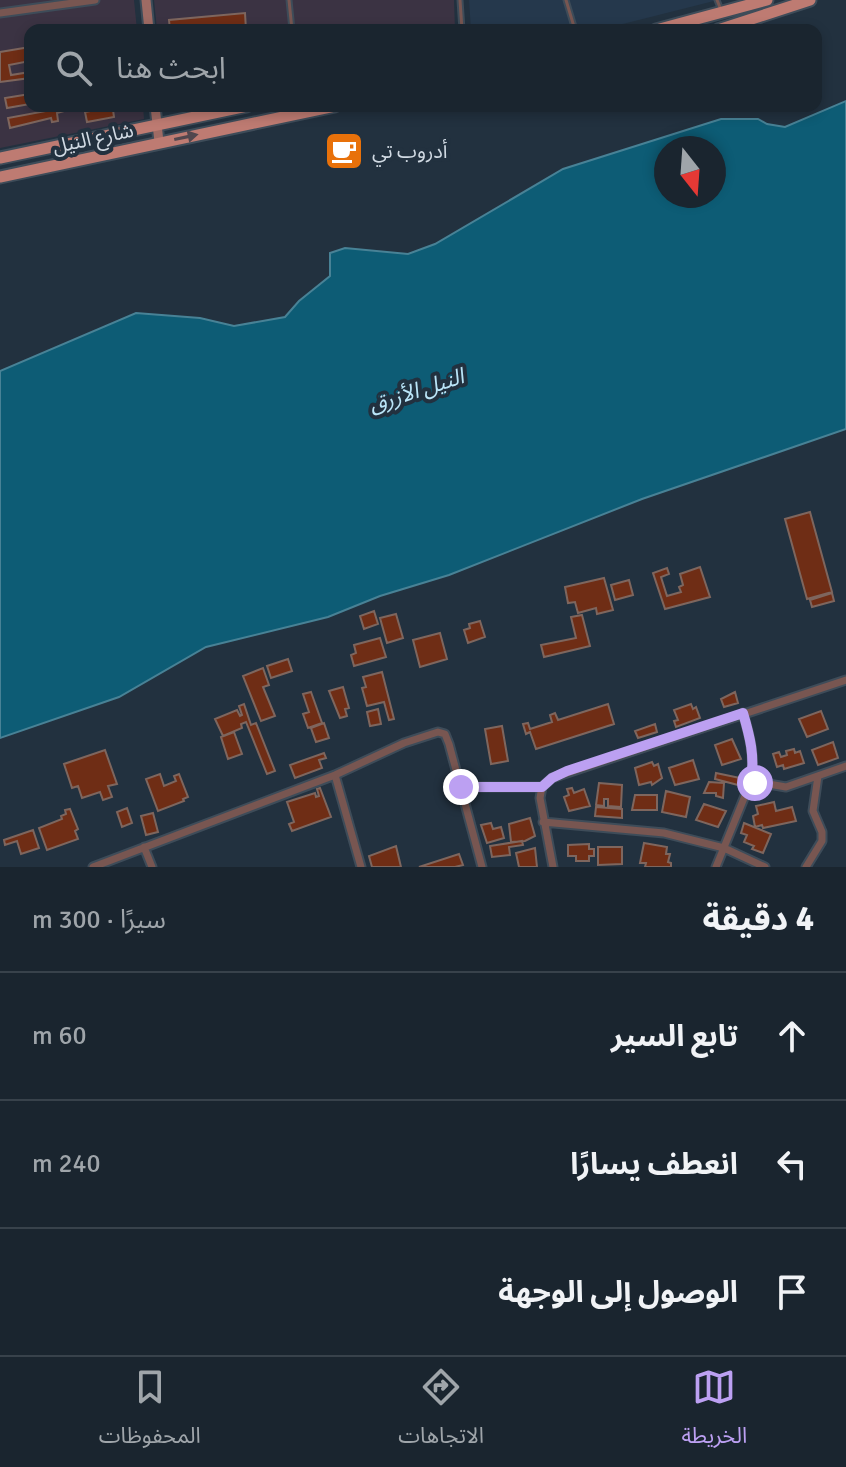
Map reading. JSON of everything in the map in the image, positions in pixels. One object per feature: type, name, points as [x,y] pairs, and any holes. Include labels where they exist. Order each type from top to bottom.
[{"type":"main road","points":[[679,24],[767,0]]},
{"type":"main road","points":[[736,24],[810,0]]},
{"type":"main road","name":"شارع النيل","points":[[0,158],[219,112]]},
{"type":"main road","name":"شارع النيل","points":[[0,177],[306,112]]},
{"type":"street","points":[[0,13],[95,0]]},
{"type":"street","points":[[146,0],[148,24]]},
{"type":"street","points":[[156,112],[159,142]]},
{"type":"street","points":[[553,867],[540,798],[542,787],[552,778],[846,680]]},
{"type":"street","points":[[716,867],[751,781],[753,746],[743,713]]},
{"type":"street","points":[[93,867],[335,775],[404,743],[438,732],[445,734],[482,867]]},
{"type":"street","points":[[751,781],[786,787],[846,766]]},
{"type":"street","points":[[335,775],[361,867]]},
{"type":"street","points":[[806,867],[822,841],[822,832],[813,811],[818,776]]},
{"type":"street","points":[[461,787],[542,787]]},
{"type":"street","points":[[543,822],[664,833],[724,848],[765,867]]},
{"type":"street","points":[[144,847],[152,867]]},
{"type":"lane","points":[[289,0],[291,24]]},
{"type":"lane","points":[[460,0],[462,24]]},
{"type":"lane","points":[[566,0],[573,24]]},
{"type":"lane","points":[[717,0],[722,13]]},
{"type":"shaded area","points":[[0,0],[134,0],[136,24],[24,24],[24,112],[143,112],[144,119],[0,148]]},
{"type":"shaded area","points":[[154,0],[454,0],[455,24],[156,24]]},
{"type":"shaded area","points":[[469,0],[718,0],[623,24],[471,24]]},
{"type":"water","name":"النيل الأزرق","points":[[846,101],[846,429],[642,499],[449,575],[380,596],[328,617],[206,647],[119,697],[0,738],[0,371],[136,313],[200,318],[234,326],[285,317],[330,276],[330,253],[345,248],[408,254],[435,244],[563,169],[654,140],[654,208],[726,208],[726,136],[667,136],[721,119],[758,119],[785,127]]},
{"type":"building","points":[[245,13],[246,24],[169,24],[169,20]]},
{"type":"building","points":[[24,48],[24,62],[9,65],[11,75],[24,73],[24,79],[0,82],[0,52]]},
{"type":"building","points":[[24,95],[24,105],[7,108],[5,98]]},
{"type":"building","points":[[60,112],[57,113],[58,121],[52,122],[51,118],[10,128],[8,118]]},
{"type":"building","points":[[85,112],[113,112],[114,117],[87,122]]},
{"type":"building","points":[[810,512],[832,592],[807,599],[785,519]]},
{"type":"building","points":[[700,567],[710,597],[665,609],[653,573],[667,568],[669,574],[661,577],[667,596],[681,592],[680,574]]},
{"type":"building","points":[[604,578],[613,610],[597,614],[596,608],[578,613],[575,602],[568,603],[565,587]]},
{"type":"building","points":[[629,580],[633,595],[615,600],[611,585]]},
{"type":"building","points":[[832,593],[834,601],[812,607],[810,600]]},
{"type":"building","points":[[374,611],[378,624],[364,629],[360,616]]},
{"type":"building","points":[[396,614],[403,638],[387,643],[380,618]]},
{"type":"building","points":[[582,615],[590,646],[544,657],[541,645],[576,638],[571,617]]},
{"type":"building","points":[[480,621],[485,637],[468,643],[464,630],[470,628],[469,624]]},
{"type":"building","points":[[440,633],[447,659],[420,667],[413,640]]},
{"type":"building","points":[[380,638],[386,657],[354,666],[351,655],[356,653],[354,645]]},
{"type":"building","points":[[288,659],[292,671],[271,678],[267,666]]},
{"type":"building","points":[[263,668],[269,685],[263,687],[275,716],[261,721],[243,676]]},
{"type":"building","points":[[382,672],[394,719],[389,720],[384,702],[367,706],[362,688],[366,687],[363,677]]},
{"type":"building","points":[[343,687],[349,708],[345,709],[347,716],[340,718],[329,691]]},
{"type":"building","points":[[311,692],[322,723],[308,728],[303,714],[309,712],[303,694]]},
{"type":"building","points":[[735,692],[738,703],[724,707],[721,699]]},
{"type":"building","points":[[244,704],[251,725],[256,723],[275,771],[267,774],[246,722],[241,724],[242,728],[223,736],[215,719],[237,710],[242,715],[239,706]]},
{"type":"building","points":[[608,704],[614,724],[536,749],[530,732],[526,734],[523,724],[528,723],[530,729],[552,722],[550,715],[555,713],[558,720]]},
{"type":"building","points":[[691,704],[693,709],[696,707],[700,718],[676,727],[674,721],[678,720],[674,710]]},
{"type":"building","points":[[378,709],[381,724],[370,726],[367,712]]},
{"type":"building","points":[[821,711],[828,729],[807,737],[799,719]]},
{"type":"building","points":[[324,723],[329,738],[316,742],[311,728]]},
{"type":"building","points":[[655,724],[657,732],[638,738],[635,731]]},
{"type":"building","points":[[502,726],[508,761],[491,764],[485,729]]},
{"type":"building","points":[[234,732],[242,754],[228,759],[221,737]]},
{"type":"building","points":[[732,739],[741,759],[722,765],[715,745]]},
{"type":"building","points":[[833,742],[838,758],[818,765],[812,750]]},
{"type":"building","points":[[794,749],[795,753],[800,751],[804,763],[784,769],[783,765],[777,767],[773,754],[779,752],[781,757],[787,755],[786,751]]},
{"type":"building","points":[[105,750],[117,784],[108,786],[112,797],[103,800],[100,792],[82,798],[78,786],[72,788],[64,764]]},
{"type":"building","points":[[324,753],[326,758],[319,760],[322,768],[295,778],[290,765]]},
{"type":"building","points":[[693,760],[699,779],[675,785],[669,768]]},
{"type":"building","points":[[652,762],[654,766],[658,764],[662,778],[652,785],[651,782],[639,785],[635,768]]},
{"type":"building","points":[[716,773],[740,778],[738,785],[715,779]]},
{"type":"building","points":[[160,774],[164,786],[176,781],[174,776],[179,774],[188,797],[158,811],[146,779]]},
{"type":"building","points":[[709,782],[724,783],[723,798],[716,796],[716,793],[704,793]]},
{"type":"building","points":[[599,783],[622,785],[621,807],[608,806],[608,799],[604,799],[604,806],[596,805]]},
{"type":"building","points":[[320,788],[331,817],[292,831],[289,824],[294,822],[287,802],[315,793],[316,797],[319,796],[317,789]]},
{"type":"building","points":[[572,788],[574,793],[584,789],[590,806],[569,811],[564,797],[569,795],[567,789]]},
{"type":"building","points":[[666,791],[690,797],[686,817],[662,812]]},
{"type":"building","points":[[635,795],[657,795],[657,810],[632,810]]},
{"type":"building","points":[[774,802],[776,811],[792,807],[796,821],[755,827],[753,816],[758,814],[756,806]]},
{"type":"building","points":[[704,804],[726,811],[718,827],[696,820]]},
{"type":"building","points":[[596,807],[622,809],[622,818],[595,816]]},
{"type":"building","points":[[127,808],[132,823],[122,827],[117,812]]},
{"type":"building","points":[[70,809],[78,829],[75,831],[78,839],[47,850],[39,828],[62,819],[65,810]]},
{"type":"building","points":[[153,813],[158,832],[146,835],[141,816]]},
{"type":"building","points":[[530,818],[535,836],[525,841],[511,842],[509,824]]},
{"type":"building","points":[[491,823],[493,829],[501,827],[504,838],[487,843],[481,825]]},
{"type":"building","points":[[744,823],[771,834],[763,853],[744,842],[747,835],[741,833]]},
{"type":"building","points":[[33,830],[39,848],[21,854],[17,841],[5,845],[4,840]]},
{"type":"building","points":[[522,841],[523,845],[509,847],[510,855],[492,857],[490,846]]},
{"type":"building","points":[[644,843],[667,847],[671,867],[645,867],[646,863],[640,863]]},
{"type":"building","points":[[589,844],[589,849],[594,849],[594,856],[589,856],[589,861],[576,861],[576,856],[568,856],[568,845]]},
{"type":"building","points":[[396,846],[401,867],[372,867],[369,856]]},
{"type":"building","points":[[598,847],[622,847],[622,864],[598,865]]},
{"type":"building","points":[[535,848],[537,867],[519,867],[516,853]]},
{"type":"building","points":[[459,854],[463,865],[419,867]]},
{"type":"place","name":"أدروب تي","points":[[344,151]]},
{"type":"route","points":[[461,787],[542,787],[567,771],[743,713],[753,746],[751,781],[755,783]]}]
